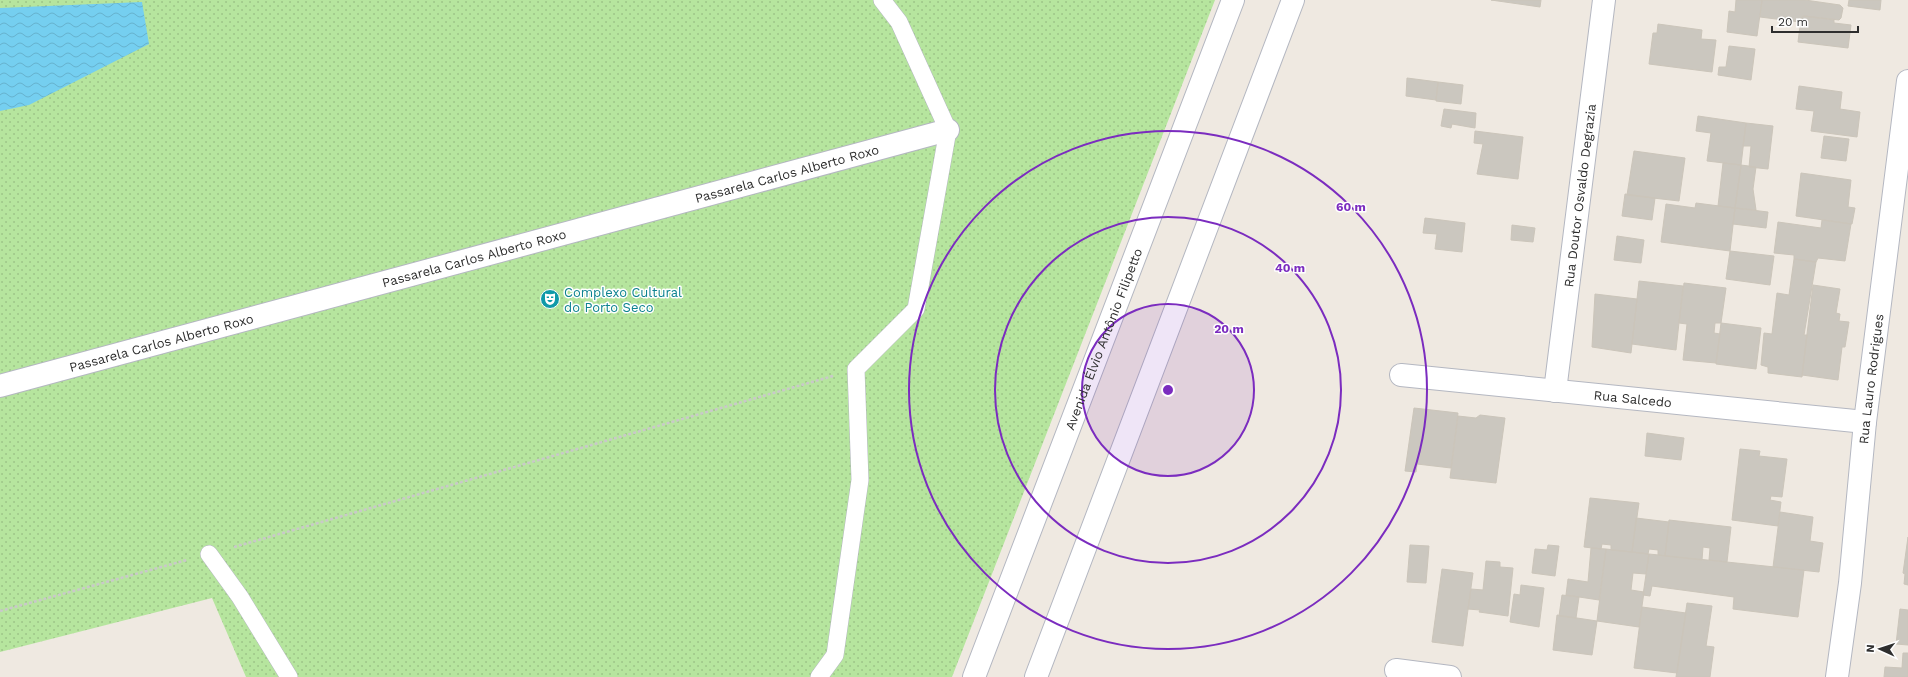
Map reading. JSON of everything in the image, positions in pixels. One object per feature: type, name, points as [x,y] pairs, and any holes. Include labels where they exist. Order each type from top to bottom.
[{"type":"street","name":"Avenida Élvio Antônio Filipetto","points":[[974,677],[1233,0]]},
{"type":"street","points":[[1036,677],[1293,0]]},
{"type":"street","name":"Rua Doutor Osvaldo Degrazia","points":[[1555,391],[1604,0]]},
{"type":"street","name":"Rua Lauro Rodrigues","points":[[1837,677],[1850,583],[1865,422],[1908,81]]},
{"type":"street","name":"Passarela Carlos Alberto Roxo","points":[[0,386],[948,130]]},
{"type":"street","name":"Rua Salcedo","points":[[1401,375],[1865,422]]},
{"type":"street","points":[[1396,670],[1450,677]]},
{"type":"lane","points":[[819,677],[835,655],[860,480],[856,369],[916,309],[948,130],[899,22],[882,0]]},
{"type":"lane","points":[[209,554],[240,597],[288,677]]},
{"type":"path","points":[[0,611],[209,554],[856,369]]},
{"type":"green space","name":"Complexo Cultural do Porto Seco","points":[[0,0],[1215,0],[952,677],[246,677],[212,598],[0,652]]},
{"type":"water","points":[[142,2],[149,44],[29,105],[0,111],[0,8]]},
{"type":"building","points":[[1491,0],[1541,0],[1540,7]]},
{"type":"building","points":[[1736,0],[1762,0],[1757,36],[1727,32],[1729,11],[1735,12]]},
{"type":"building","points":[[1762,0],[1805,0],[1840,5],[1843,8],[1841,18],[1839,20],[1804,16],[1801,18],[1800,22],[1760,17]]},
{"type":"building","points":[[1849,0],[1881,0],[1880,10],[1848,6]]},
{"type":"building","points":[[1804,16],[1834,20],[1834,23],[1851,25],[1848,48],[1798,42],[1801,18]]},
{"type":"building","points":[[1658,24],[1702,30],[1701,39],[1716,40],[1712,72],[1649,64],[1653,33],[1657,33]]},
{"type":"building","points":[[1729,46],[1755,49],[1751,80],[1718,75],[1719,67],[1726,67]]},
{"type":"building","points":[[1407,78],[1438,82],[1436,100],[1406,96]]},
{"type":"building","points":[[1438,82],[1463,85],[1461,104],[1436,101]]},
{"type":"building","points":[[1799,86],[1842,92],[1840,109],[1860,112],[1857,137],[1811,131],[1814,111],[1796,109]]},
{"type":"building","points":[[1444,109],[1476,113],[1475,128],[1452,124],[1451,128],[1441,126]]},
{"type":"building","points":[[1698,116],[1746,123],[1741,165],[1707,161],[1711,133],[1696,131]]},
{"type":"building","points":[[1746,123],[1773,126],[1768,169],[1749,167],[1751,146],[1743,146]]},
{"type":"building","points":[[1475,131],[1523,137],[1518,179],[1477,174],[1483,144],[1474,143]]},
{"type":"building","points":[[1824,136],[1849,139],[1846,161],[1821,158]]},
{"type":"building","points":[[1634,151],[1685,158],[1679,201],[1627,195]]},
{"type":"building","points":[[1723,163],[1741,165],[1735,208],[1718,206]]},
{"type":"building","points":[[1741,165],[1756,167],[1753,189],[1756,210],[1735,208]]},
{"type":"building","points":[[1801,173],[1851,180],[1848,207],[1855,208],[1852,224],[1796,216]]},
{"type":"building","points":[[1625,194],[1655,198],[1652,220],[1622,216]]},
{"type":"building","points":[[1696,203],[1735,208],[1730,251],[1661,242],[1666,204],[1695,208]]},
{"type":"building","points":[[1735,208],[1768,212],[1766,228],[1733,224]]},
{"type":"building","points":[[1425,218],[1465,223],[1462,252],[1435,249],[1437,234],[1423,233]]},
{"type":"building","points":[[1822,220],[1851,224],[1845,261],[1818,258],[1816,262],[1794,259],[1794,255],[1774,253],[1778,222],[1821,228]]},
{"type":"building","points":[[1512,225],[1535,228],[1533,242],[1511,240]]},
{"type":"building","points":[[1617,236],[1644,240],[1641,263],[1614,260]]},
{"type":"building","points":[[1730,251],[1774,256],[1770,285],[1726,279]]},
{"type":"building","points":[[1794,259],[1816,262],[1804,335],[1807,335],[1802,377],[1768,373],[1768,367],[1761,365],[1764,333],[1772,334],[1777,293],[1789,295]]},
{"type":"building","points":[[1639,281],[1683,286],[1676,350],[1632,344]]},
{"type":"building","points":[[1684,283],[1726,288],[1721,323],[1715,323],[1714,333],[1720,334],[1716,363],[1683,360],[1687,324],[1679,323]]},
{"type":"building","points":[[1813,285],[1840,289],[1836,313],[1840,314],[1839,321],[1849,322],[1845,347],[1842,347],[1838,380],[1802,375]]},
{"type":"building","points":[[1595,294],[1637,299],[1631,353],[1592,347]]},
{"type":"building","points":[[1721,323],[1761,328],[1756,369],[1716,364]]},
{"type":"building","points":[[1414,408],[1458,413],[1451,468],[1417,464],[1416,472],[1405,471]]},
{"type":"building","points":[[1480,415],[1505,418],[1496,483],[1450,478],[1458,416],[1476,418]]},
{"type":"building","points":[[1647,433],[1684,438],[1681,460],[1645,456]]},
{"type":"building","points":[[1740,449],[1760,451],[1759,456],[1787,459],[1782,497],[1771,496],[1770,500],[1781,502],[1778,526],[1732,520]]},
{"type":"building","points":[[1590,498],[1639,503],[1632,552],[1611,550],[1611,545],[1602,544],[1601,549],[1584,547]]},
{"type":"building","points":[[1780,512],[1813,517],[1810,541],[1823,543],[1819,572],[1773,567]]},
{"type":"building","points":[[1636,518],[1669,522],[1665,556],[1658,555],[1658,550],[1649,549],[1648,554],[1632,552]]},
{"type":"building","points":[[1669,520],[1731,527],[1727,562],[1709,560],[1710,548],[1703,547],[1702,560],[1665,556]]},
{"type":"building","points":[[1908,537],[1908,585],[1904,584],[1905,574],[1903,573]]},
{"type":"building","points":[[1410,545],[1429,546],[1426,583],[1407,582]]},
{"type":"building","points":[[1548,545],[1559,546],[1555,576],[1532,573],[1535,549],[1547,550]]},
{"type":"building","points":[[1591,548],[1606,549],[1599,600],[1566,595],[1568,579],[1588,582]]},
{"type":"building","points":[[1606,549],[1649,554],[1646,574],[1633,573],[1631,590],[1644,592],[1639,627],[1597,621]]},
{"type":"building","points":[[1649,554],[1804,570],[1798,617],[1733,609],[1734,597],[1652,586],[1650,596],[1643,595]]},
{"type":"building","points":[[1486,561],[1500,562],[1500,567],[1513,568],[1508,616],[1468,609],[1471,589],[1483,590]]},
{"type":"building","points":[[1442,569],[1473,573],[1463,646],[1432,642]]},
{"type":"building","points":[[1521,585],[1544,588],[1539,627],[1510,622],[1514,594],[1520,595]]},
{"type":"building","points":[[1562,595],[1579,597],[1576,618],[1559,616]]},
{"type":"building","points":[[1687,603],[1712,606],[1706,646],[1714,647],[1710,677],[1676,677]]},
{"type":"building","points":[[1642,607],[1686,613],[1677,673],[1634,668]]},
{"type":"building","points":[[1900,609],[1908,610],[1908,645],[1896,644]]},
{"type":"building","points":[[1557,615],[1597,621],[1592,655],[1553,650]]},
{"type":"building","points":[[1903,653],[1908,653],[1908,677],[1884,677],[1885,667],[1902,668]]},
{"type":"place","name":"Complexo Cultural do Porto Seco","points":[[550,299]]}]
